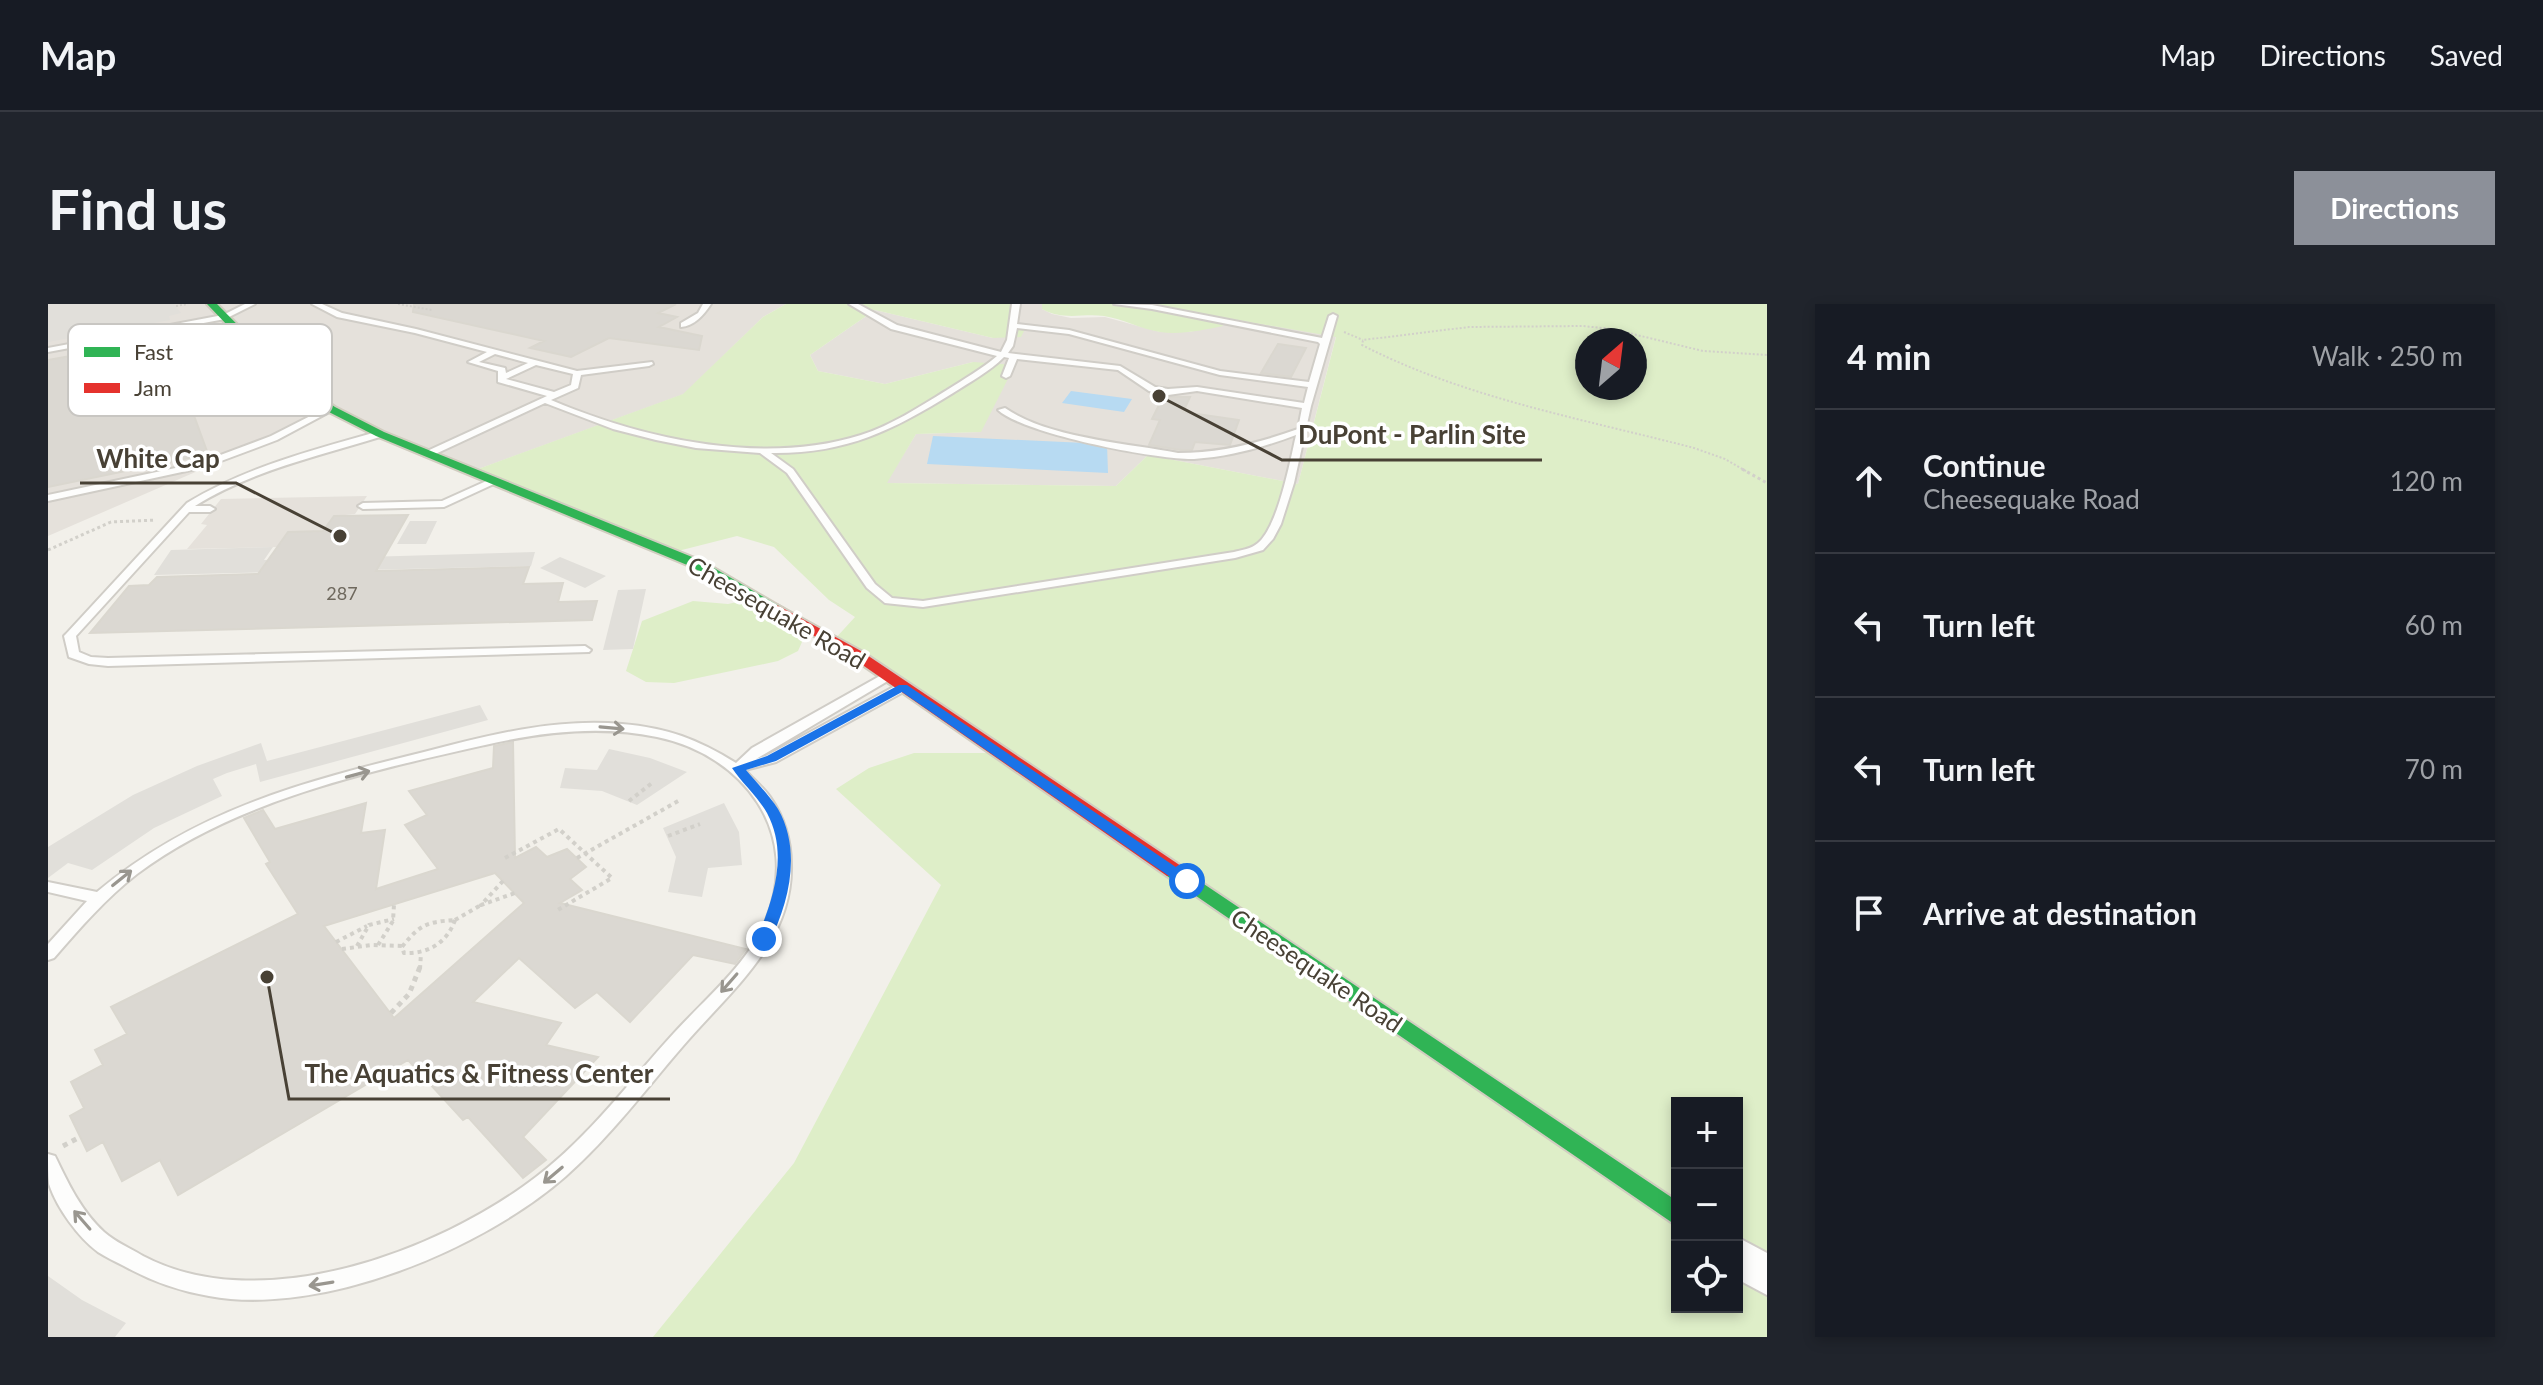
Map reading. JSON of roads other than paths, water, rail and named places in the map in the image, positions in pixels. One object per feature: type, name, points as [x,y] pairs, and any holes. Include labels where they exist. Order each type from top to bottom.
[{"type":"street","name":"Cheesequake Road","points":[[332,410],[380,434],[697,564],[760,597],[895,682],[1671,1211]]},
{"type":"street","points":[[1743,1260],[1767,1276]]},
{"type":"lane","points":[[161,324],[251,304]]},
{"type":"lane","points":[[316,304],[340,315],[577,373],[649,364]]},
{"type":"lane","points":[[684,325],[701,314],[707,304]]},
{"type":"lane","points":[[853,304],[894,327],[1003,355],[1120,368],[1152,389],[1168,392],[1197,389],[1307,406]]},
{"type":"lane","points":[[544,400],[579,417],[691,445],[739,452],[853,441],[889,428],[921,410],[1003,355],[1015,326],[1016,304]]},
{"type":"lane","points":[[1118,304],[1152,307],[1314,337],[1324,343]]},
{"type":"lane","points":[[763,451],[790,471],[871,586],[889,601],[923,604],[1235,555],[1259,548],[1271,536],[1290,479],[1311,385],[1333,316]]},
{"type":"lane","points":[[1015,326],[1069,332],[1220,373],[1311,385]]},
{"type":"lane","points":[[48,350],[68,345]]},
{"type":"lane","points":[[493,352],[472,362],[502,370],[501,378]]},
{"type":"lane","points":[[1006,376],[1014,356]]},
{"type":"lane","points":[[501,378],[533,363]]},
{"type":"lane","points":[[428,454],[575,386],[577,373]]},
{"type":"lane","points":[[501,378],[508,383],[554,395]]},
{"type":"lane","points":[[1002,410],[1018,423],[1042,429],[1193,457],[1243,448],[1302,430]]},
{"type":"lane","points":[[48,498],[202,465],[274,438],[317,416]]},
{"type":"lane","points":[[380,434],[235,481],[207,494],[186,509],[70,636],[73,654],[108,662],[585,650]]},
{"type":"lane","points":[[363,506],[444,504],[493,481]]},
{"type":"lane","points":[[186,509],[210,509]]},
{"type":"lane","points":[[738,768],[757,751],[786,734],[895,682]]},
{"type":"lane","points":[[738,768],[771,759],[799,744],[895,682]]},
{"type":"lane","points":[[48,954],[98,898],[141,862],[171,843],[249,806],[514,733],[548,728],[590,726],[650,731],[707,751],[738,768],[773,811],[785,850],[781,897],[764,939],[586,1144],[534,1190],[463,1236],[407,1262],[323,1285],[253,1291],[192,1285],[142,1268],[102,1244],[67,1202],[48,1162]]},
{"type":"lane","points":[[786,734],[799,744]]},
{"type":"lane","points":[[48,887],[98,898]]},
{"type":"water","points":[[1071,391],[1132,399],[1124,412],[1062,403]]},
{"type":"water","points":[[933,436],[1107,444],[1108,473],[927,464]]},
{"type":"place","name":"DuPont - Parlin Site","points":[[1159,396]]},
{"type":"place","name":"White Cap","points":[[340,536]]},
{"type":"place","name":"The Aquatics & Fitness Center","points":[[267,977]]}]
